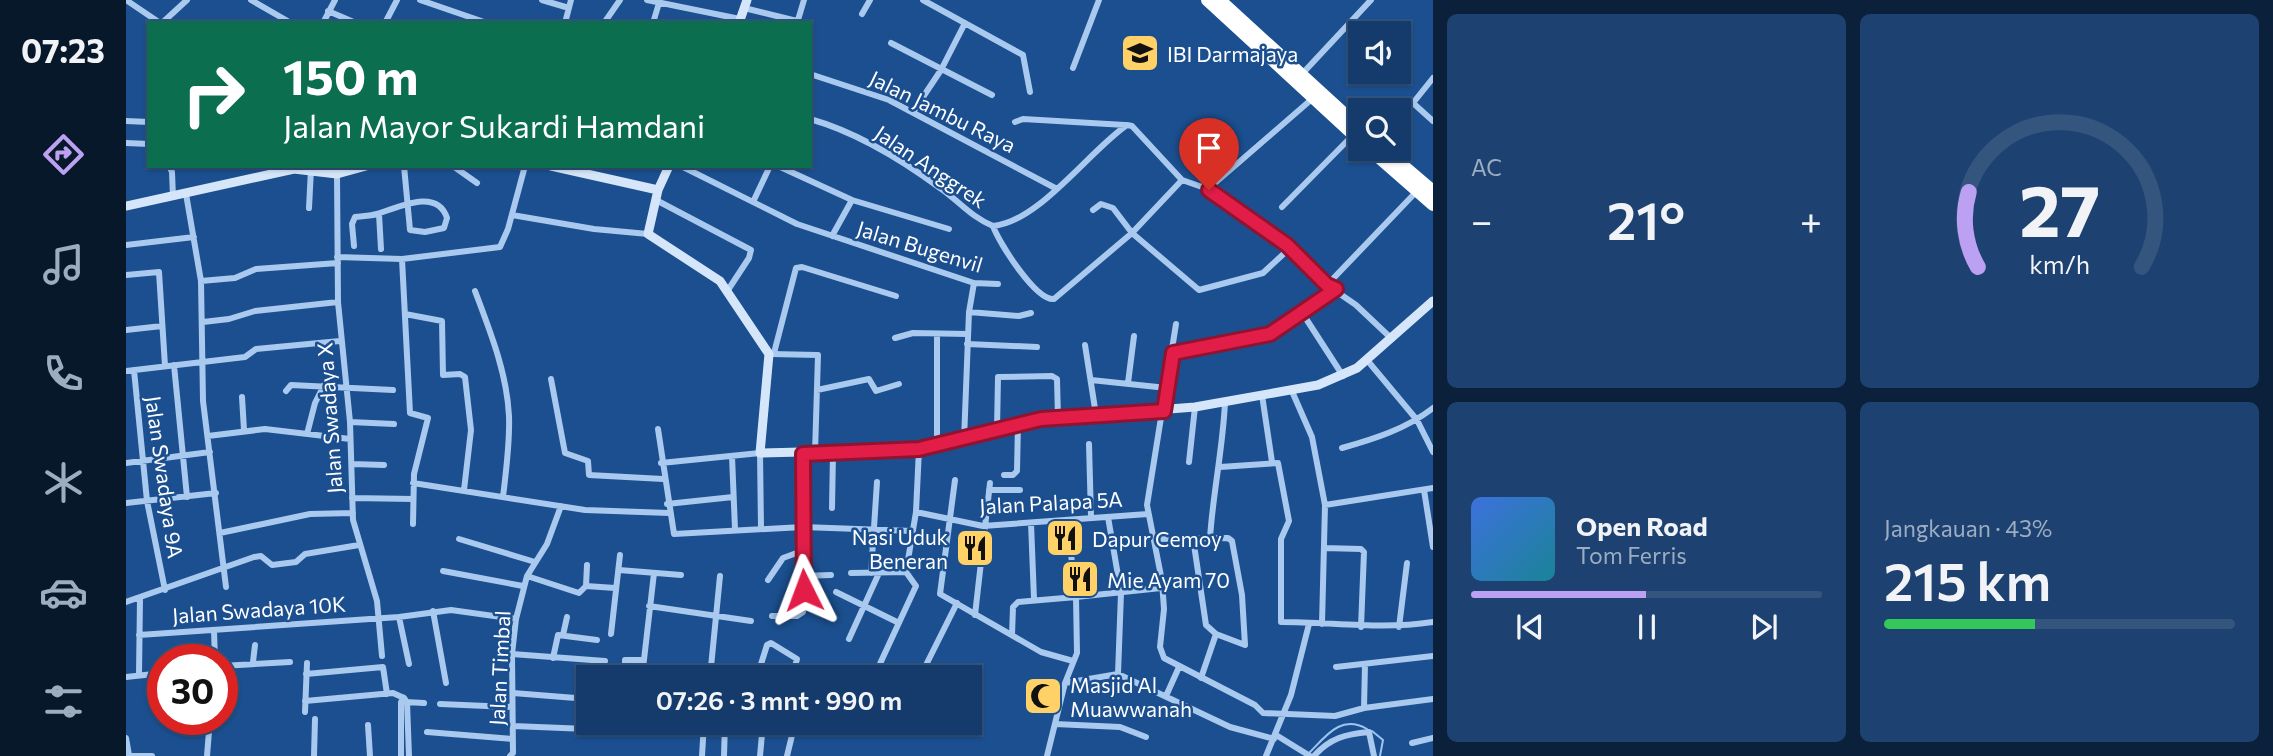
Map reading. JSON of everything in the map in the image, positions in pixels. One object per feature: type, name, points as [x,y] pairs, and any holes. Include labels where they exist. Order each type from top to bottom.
[{"type":"highway","points":[[1207,0],[1300,75],[1348,124]]},
{"type":"highway","points":[[1220,0],[1235,20],[1312,99],[1348,126]]},
{"type":"highway","points":[[1383,161],[1433,205]]},
{"type":"highway","points":[[1398,161],[1433,191]]},
{"type":"street","points":[[126,0],[158,21]]},
{"type":"street","points":[[163,21],[187,0]]},
{"type":"street","points":[[251,0],[287,21]]},
{"type":"street","points":[[324,21],[335,0]]},
{"type":"street","points":[[386,21],[397,0]]},
{"type":"street","points":[[420,0],[481,21]]},
{"type":"street","points":[[542,0],[569,8]]},
{"type":"street","points":[[566,21],[571,0]]},
{"type":"street","points":[[605,21],[620,0]]},
{"type":"street","points":[[647,0],[739,21],[746,4],[802,21],[804,0]]},
{"type":"street","points":[[862,15],[870,0]]},
{"type":"street","points":[[923,0],[1023,55],[1030,92]]},
{"type":"street","points":[[1073,68],[1099,0]]},
{"type":"street","points":[[1300,75],[1371,0]]},
{"type":"street","points":[[654,21],[662,2]]},
{"type":"street","points":[[328,11],[351,21]]},
{"type":"street","points":[[913,112],[941,69],[965,23]]},
{"type":"street","points":[[891,43],[992,95]]},
{"type":"street","name":"Jalan Jambu Raya","points":[[812,75],[868,91],[913,112],[1056,189]]},
{"type":"street","points":[[1433,78],[1413,103],[1433,121]]},
{"type":"street","points":[[1208,189],[1312,99]]},
{"type":"street","points":[[1014,122],[1023,119],[1127,125],[1134,128],[1182,180],[1208,189],[1290,248],[1327,285],[1336,289],[1392,339]]},
{"type":"street","name":"Jalan Anggrek","points":[[812,120],[836,127],[870,145],[929,180],[966,211],[993,226]]},
{"type":"street","points":[[126,121],[147,122]]},
{"type":"street","points":[[1127,125],[1111,135],[1035,207],[1004,224],[993,226],[999,242],[1049,300],[1054,299],[1132,233],[1182,180]]},
{"type":"street","points":[[126,143],[147,144]]},
{"type":"street","points":[[1282,207],[1348,144]]},
{"type":"street","points":[[169,168],[173,197]]},
{"type":"street","points":[[126,206],[186,194],[274,170],[311,169],[337,174],[359,168]]},
{"type":"street","points":[[354,246],[354,219],[379,214],[409,203],[430,202],[439,206],[447,218],[444,228],[425,232],[410,230],[409,203],[404,168]]},
{"type":"street","points":[[456,168],[477,183]]},
{"type":"street","points":[[201,281],[235,278],[256,269],[338,260],[402,259],[500,247],[524,168]]},
{"type":"street","points":[[560,168],[658,190]]},
{"type":"street","points":[[648,234],[658,190],[668,168]]},
{"type":"street","name":"Jalan Bugenvil","points":[[685,168],[752,202],[832,236],[974,283],[998,284]]},
{"type":"street","points":[[752,202],[769,168]]},
{"type":"street","points":[[782,168],[852,200],[949,229]]},
{"type":"street","points":[[309,208],[311,169]]},
{"type":"street","name":"Jalan Swadaya X","points":[[337,174],[338,302],[350,422],[353,513],[359,545],[381,618],[382,656]]},
{"type":"street","points":[[1327,285],[1417,191]]},
{"type":"street","points":[[186,194],[201,281],[205,359],[203,401],[226,587]]},
{"type":"street","points":[[656,200],[751,250],[749,258],[728,290]]},
{"type":"street","name":"Jalan Bugenvil","points":[[832,236],[852,200]]},
{"type":"street","points":[[1093,209],[1101,204],[1109,205],[1132,233],[1199,290],[1263,273],[1290,248]]},
{"type":"street","points":[[379,214],[381,249]]},
{"type":"street","points":[[512,215],[594,229],[648,234],[714,277],[728,290],[772,354]]},
{"type":"street","points":[[126,245],[194,237]]},
{"type":"street","points":[[402,259],[410,413],[428,418],[413,484],[413,524]]},
{"type":"street","points":[[761,528],[760,453],[772,354],[796,268],[802,267],[896,296]]},
{"type":"street","points":[[126,275],[159,271],[165,366]]},
{"type":"street","points":[[964,440],[969,312],[974,283]]},
{"type":"street","points":[[1173,353],[1264,337],[1303,314],[1336,289]]},
{"type":"street","points":[[475,291],[503,374],[507,400],[509,417],[503,498]]},
{"type":"street","points":[[661,463],[760,453],[919,449],[964,440],[1018,423],[1164,411],[1318,385],[1343,376],[1367,360],[1433,301]]},
{"type":"street","points":[[203,322],[229,319],[255,311],[338,302]]},
{"type":"street","points":[[969,312],[1019,316],[1031,313]]},
{"type":"street","points":[[405,314],[442,321],[443,374],[460,374],[465,377],[471,430],[464,490]]},
{"type":"street","points":[[1303,314],[1343,376]]},
{"type":"street","points":[[1176,324],[1164,411],[1150,484],[1148,514],[1155,539],[1164,609],[1161,654],[1179,667],[1255,705],[1258,712],[1263,713],[1349,715],[1364,708],[1433,699]]},
{"type":"street","points":[[126,330],[162,326]]},
{"type":"street","points":[[895,338],[914,333],[968,334]]},
{"type":"street","points":[[937,334],[937,446]]},
{"type":"street","points":[[1128,383],[1134,336]]},
{"type":"street","points":[[130,370],[205,359],[245,357],[256,349],[340,341]]},
{"type":"street","points":[[967,344],[1037,347]]},
{"type":"street","points":[[1085,345],[1096,415]]},
{"type":"street","points":[[772,354],[817,354],[815,453]]},
{"type":"street","points":[[1367,360],[1417,420],[1433,452]]},
{"type":"street","points":[[174,365],[187,497]]},
{"type":"street","name":"Jalan Swadaya 9A","points":[[130,370],[147,501],[165,590]]},
{"type":"street","points":[[997,430],[998,377],[1052,376],[1057,379],[1058,418]]},
{"type":"street","points":[[551,379],[565,453],[588,461],[589,475],[663,479]]},
{"type":"street","points":[[817,390],[869,379],[876,391],[900,384]]},
{"type":"street","points":[[1091,380],[1167,388]]},
{"type":"street","points":[[286,391],[294,385],[393,390]]},
{"type":"street","points":[[307,434],[315,403],[324,385]]},
{"type":"street","points":[[1291,389],[1312,437],[1325,505],[1322,624]]},
{"type":"street","points":[[1262,395],[1272,461]]},
{"type":"street","points":[[242,397],[244,430]]},
{"type":"street","points":[[1210,538],[1212,496],[1220,467],[1225,402]]},
{"type":"street","points":[[1189,462],[1195,407]]},
{"type":"street","points":[[1342,448],[1417,420],[1433,408]]},
{"type":"street","points":[[350,422],[394,424]]},
{"type":"street","points":[[1004,475],[1013,475],[1017,471],[1018,423]]},
{"type":"street","points":[[208,436],[265,429],[351,439]]},
{"type":"street","points":[[658,429],[663,479],[674,534],[803,527],[912,531]]},
{"type":"street","points":[[1089,444],[1091,517]]},
{"type":"street","points":[[879,665],[916,586],[906,572],[916,512],[919,449]]},
{"type":"street","points":[[126,463],[209,452]]},
{"type":"street","points":[[832,508],[833,453]]},
{"type":"street","points":[[772,616],[797,616],[803,612],[803,454]]},
{"type":"street","points":[[732,456],[735,529]]},
{"type":"street","points":[[1220,467],[1272,461],[1280,467],[1289,521],[1281,539],[1281,622],[1361,627],[1399,627],[1433,622]]},
{"type":"street","points":[[352,464],[384,464]]},
{"type":"street","points":[[955,481],[952,521],[940,590],[942,596],[1041,652],[1073,661]]},
{"type":"street","points":[[871,573],[877,482]]},
{"type":"street","points":[[413,484],[585,510],[669,513]]},
{"type":"street","points":[[975,615],[983,526],[990,487],[1020,490]]},
{"type":"street","points":[[1325,505],[1433,488]]},
{"type":"street","points":[[1424,490],[1433,547]]},
{"type":"street","points":[[126,503],[216,493]]},
{"type":"street","points":[[667,504],[733,497]]},
{"type":"street","points":[[352,498],[413,499]]},
{"type":"street","name":"Jalan Timbal","points":[[510,756],[516,620],[523,586],[547,544],[561,506]]},
{"type":"street","name":"Jalan Palapa 5A","points":[[916,512],[983,526],[1148,514]]},
{"type":"street","points":[[220,533],[317,513],[353,513]]},
{"type":"street","points":[[1108,517],[1121,593],[1118,674]]},
{"type":"street","points":[[1047,756],[1078,642],[1067,520]]},
{"type":"street","points":[[1031,523],[1034,599]]},
{"type":"street","points":[[1155,539],[1194,538],[1228,538],[1233,543],[1246,644],[1240,646],[1216,634],[1206,625],[1194,538]]},
{"type":"street","points":[[459,539],[535,562]]},
{"type":"street","points":[[126,602],[261,556],[272,565],[296,562],[305,554],[359,545]]},
{"type":"street","points":[[1324,548],[1361,549],[1364,552],[1361,627]]},
{"type":"street","points":[[768,580],[783,558],[802,551]]},
{"type":"street","points":[[611,634],[620,555]]},
{"type":"street","points":[[1399,627],[1407,564]]},
{"type":"street","points":[[527,576],[576,593],[584,591],[586,586],[587,565]]},
{"type":"street","points":[[619,570],[681,575]]},
{"type":"street","points":[[443,571],[523,586]]},
{"type":"street","points":[[851,573],[906,572]]},
{"type":"street","points":[[643,665],[654,573]]},
{"type":"street","points":[[849,639],[879,573]]},
{"type":"street","points":[[803,576],[831,575]]},
{"type":"street","points":[[712,665],[720,576]]},
{"type":"street","points":[[586,586],[615,588]]},
{"type":"street","points":[[1012,635],[1015,604],[1034,599],[1161,588]]},
{"type":"street","points":[[836,592],[899,623]]},
{"type":"street","points":[[139,674],[140,598]]},
{"type":"street","points":[[926,665],[957,603]]},
{"type":"street","points":[[649,606],[751,621]]},
{"type":"street","name":"Jalan Swadaya 10K","points":[[139,635],[399,617],[451,610],[516,620]]},
{"type":"street","points":[[433,611],[446,683]]},
{"type":"street","points":[[399,617],[409,664]]},
{"type":"street","points":[[563,635],[567,617]]},
{"type":"street","points":[[1266,756],[1285,713],[1309,624]]},
{"type":"street","points":[[214,630],[214,644]]},
{"type":"street","points":[[1201,678],[1216,634]]},
{"type":"street","points":[[553,658],[555,638],[563,635],[597,640]]},
{"type":"street","points":[[761,665],[769,643],[797,659],[795,665]]},
{"type":"street","points":[[253,662],[255,645]]},
{"type":"street","points":[[513,654],[605,661]]},
{"type":"street","points":[[1336,667],[1433,656]]},
{"type":"street","points":[[625,665],[625,660],[643,660]]},
{"type":"street","points":[[238,664],[290,662]]},
{"type":"street","points":[[305,712],[307,663]]},
{"type":"street","points":[[1364,708],[1365,664]]},
{"type":"street","points":[[306,674],[383,667],[387,694]]},
{"type":"street","points":[[1166,696],[1179,667]]},
{"type":"street","points":[[126,677],[147,674]]},
{"type":"street","points":[[1065,683],[1118,674],[1230,727],[1275,737],[1311,756],[1341,736],[1369,732],[1374,756]]},
{"type":"street","points":[[513,693],[576,698]]},
{"type":"street","points":[[305,701],[397,694],[404,701],[424,703]]},
{"type":"street","points":[[401,756],[404,701]]},
{"type":"street","points":[[404,701],[409,756]]},
{"type":"street","points":[[440,704],[512,707]]},
{"type":"street","points":[[314,756],[315,719]]},
{"type":"street","points":[[1055,724],[1120,727],[1146,737]]},
{"type":"street","points":[[368,725],[370,756]]},
{"type":"street","points":[[513,726],[576,729]]},
{"type":"street","points":[[427,732],[512,739]]},
{"type":"street","points":[[207,756],[209,735]]},
{"type":"street","points":[[702,756],[703,735]]},
{"type":"street","points":[[724,756],[725,735]]},
{"type":"street","points":[[760,756],[762,735]]},
{"type":"street","points":[[786,756],[792,735]]},
{"type":"street","points":[[1412,743],[1433,737]]},
{"type":"street","points":[[126,738],[128,755],[152,756]]},
{"type":"waterway","points":[[1309,753],[1328,734],[1342,726],[1358,725],[1367,729]]},
{"type":"waterway","points":[[1372,731],[1383,740],[1380,756]]},
{"type":"place","name":"IBI Darmajaya","points":[[1140,53]]},
{"type":"place","name":"Dapur Cemoy","points":[[1065,538]]},
{"type":"place","name":"Nasi Uduk Beneran","points":[[975,548]]},
{"type":"place","name":"Mie Ayam 70","points":[[1080,579]]},
{"type":"place","name":"Masjid Al Muawwanah","points":[[1043,696]]},
{"type":"route","points":[[804,590],[803,454],[919,449],[1041,419],[1164,411],[1173,353],[1264,337],[1296,319],[1336,289],[1327,285],[1287,245],[1209,190]]}]
